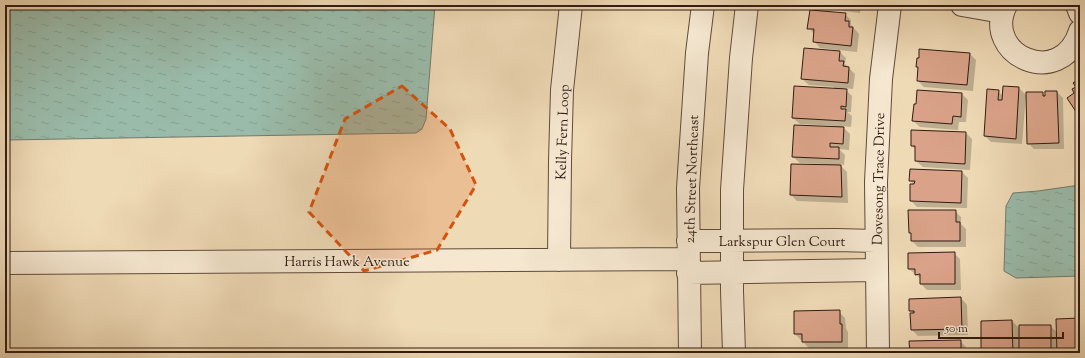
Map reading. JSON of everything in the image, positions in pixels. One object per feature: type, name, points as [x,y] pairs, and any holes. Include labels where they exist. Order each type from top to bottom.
[{"type":"street","name":"Kelly Fern Loop","points":[[559,260],[562,90],[571,5]]},
{"type":"street","name":"24th Street Northeast","points":[[690,353],[688,188],[697,53],[703,5]]},
{"type":"street","points":[[734,353],[732,190],[741,58],[747,5]]},
{"type":"street","name":"Dovesong Trace Drive","points":[[878,353],[876,182],[881,78],[890,5]]},
{"type":"street","points":[[962,5],[1004,8],[1001,25],[1004,38],[1010,49],[1021,57],[1033,62],[1046,62],[1059,59],[1069,51],[1077,40],[1080,31]]},
{"type":"street","points":[[1077,5],[1080,13]]},
{"type":"street","name":"Larkspur Glen Court","points":[[688,258],[732,241],[876,241]]},
{"type":"street","name":"Harris Hawk Avenue","points":[[5,263],[688,258]]},
{"type":"street","name":"Larkspur Glen Court","points":[[688,258],[732,272],[876,270]]},
{"type":"highlighted area","points":[[402,86],[450,129],[476,185],[437,250],[364,271],[309,212],[345,119]]},
{"type":"water","points":[[5,5],[435,5],[426,119],[422,129],[416,133],[5,140]]},
{"type":"water","points":[[1080,185],[1080,276],[1016,278],[1004,271],[1006,206],[1013,193]]},
{"type":"building","points":[[810,10],[846,13],[845,21],[849,21],[849,27],[853,27],[851,46],[813,42],[814,29],[807,29]]},
{"type":"building","points":[[804,48],[840,51],[839,61],[844,61],[843,66],[849,67],[848,83],[801,79]]},
{"type":"building","points":[[919,49],[970,53],[967,85],[917,81],[918,67],[916,67],[917,58],[919,58]]},
{"type":"building","points":[[1080,78],[1080,118],[1067,98],[1074,93],[1072,89],[1076,87],[1073,83]]},
{"type":"building","points":[[794,86],[847,89],[846,107],[841,106],[841,109],[846,109],[845,121],[792,118]]},
{"type":"building","points":[[1003,86],[1019,87],[1016,139],[984,136],[987,89],[999,90],[998,100],[1002,100]]},
{"type":"building","points":[[917,90],[962,93],[961,117],[953,116],[952,124],[912,121],[914,104],[916,104]]},
{"type":"building","points":[[1045,91],[1057,91],[1059,143],[1027,144],[1026,92],[1043,92],[1043,96],[1045,96]]},
{"type":"building","points":[[794,125],[844,127],[843,144],[830,143],[830,147],[839,147],[839,159],[792,157]]},
{"type":"building","points":[[911,130],[966,132],[965,164],[915,161],[915,146],[911,146]]},
{"type":"building","points":[[791,164],[841,165],[842,197],[790,195]]},
{"type":"building","points":[[910,169],[962,171],[961,203],[910,201],[910,184],[914,184],[915,181],[909,181]]},
{"type":"building","points":[[908,210],[956,210],[956,222],[960,222],[960,241],[911,241],[911,233],[909,233]]},
{"type":"building","points":[[955,252],[955,284],[920,284],[920,274],[915,275],[915,269],[908,269],[908,253]]},
{"type":"building","points":[[961,297],[962,329],[911,330],[910,313],[914,313],[914,311],[909,311],[909,299]]},
{"type":"building","points":[[840,310],[842,342],[802,342],[802,334],[794,334],[794,311]]},
{"type":"building","points":[[1080,318],[1080,353],[1057,353],[1056,319]]},
{"type":"building","points":[[1012,320],[1013,353],[981,353],[981,321]]},
{"type":"building","points":[[1019,325],[1051,325],[1051,353],[1019,353]]},
{"type":"building","points":[[961,340],[961,353],[910,353],[909,341]]},
{"type":"building","points":[[843,349],[843,353],[790,353],[790,351]]}]
